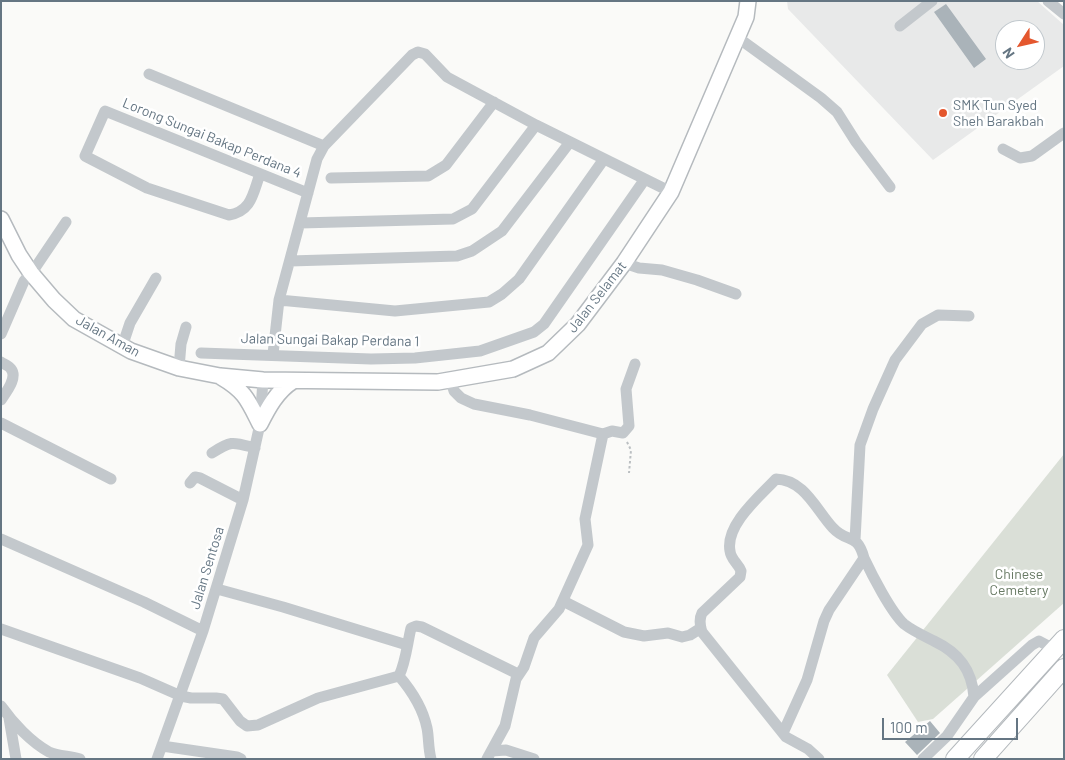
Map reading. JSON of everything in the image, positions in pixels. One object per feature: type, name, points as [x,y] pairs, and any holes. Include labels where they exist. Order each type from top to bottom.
[{"type":"highway","points":[[955,759],[1059,644]]},
{"type":"highway","points":[[983,759],[1062,675]]},
{"type":"main road","name":"Jalan Selamat","points":[[263,380],[451,381],[513,369],[548,353],[578,324],[624,263],[671,192],[746,17],[748,1]]},
{"type":"main road","name":"Jalan Aman","points":[[1,220],[19,255],[31,273],[54,300],[74,319],[122,347],[154,360],[179,368],[220,376],[263,380]]},
{"type":"main road","points":[[220,376],[242,390],[260,424]]},
{"type":"main road","points":[[260,424],[274,399],[284,387],[293,381]]},
{"type":"street","points":[[900,26],[932,1]]},
{"type":"street","points":[[1048,1],[1064,14]]},
{"type":"street","points":[[737,37],[822,98],[837,112],[856,142],[890,187]]},
{"type":"street","points":[[273,354],[279,300],[308,193],[324,146],[412,55],[418,52],[424,54],[447,77],[536,125],[671,192]]},
{"type":"street","points":[[149,74],[324,146]]},
{"type":"street","points":[[331,178],[428,176],[446,165],[494,102]]},
{"type":"street","name":"Lorong Sungai Bakap Perdana 4","points":[[260,174],[248,205],[244,210],[229,215],[146,188],[85,156],[106,112],[308,193]]},
{"type":"street","points":[[300,223],[452,219],[472,208],[536,125]]},
{"type":"street","points":[[1003,150],[1020,158],[1032,156],[1064,133]]},
{"type":"street","points":[[290,261],[457,256],[472,251],[502,232],[570,142]]},
{"type":"street","points":[[279,300],[395,311],[489,302],[502,294],[519,279],[604,159]]},
{"type":"street","name":"Jalan Sungai Bakap Perdana 1","points":[[201,353],[273,354],[371,359],[448,356],[480,351],[534,332],[544,324],[645,179]]},
{"type":"street","points":[[1,334],[24,281],[66,222]]},
{"type":"street","points":[[624,263],[640,268],[662,270],[736,294]]},
{"type":"street","points":[[122,347],[130,323],[156,278]]},
{"type":"street","points":[[856,540],[860,445],[873,409],[895,360],[922,324],[938,315],[969,316]]},
{"type":"street","points":[[179,368],[181,344],[186,328]]},
{"type":"street","points":[[1,362],[10,367],[13,372],[13,379],[1,400]]},
{"type":"street","points":[[451,381],[454,391],[461,398],[474,404],[530,415],[603,434],[612,431],[623,433],[629,426],[626,389],[635,364]]},
{"type":"street","name":"Jalan Sentosa","points":[[157,759],[181,696],[217,589],[243,500],[260,424],[263,380]]},
{"type":"street","points":[[1,423],[111,479]]},
{"type":"street","points":[[490,755],[505,726],[514,683],[529,657],[534,638],[559,609],[588,546],[586,519],[603,434]]},
{"type":"street","points":[[212,453],[233,442],[255,448]]},
{"type":"street","points":[[190,483],[196,477],[200,478],[243,500]]},
{"type":"street","points":[[819,759],[808,749],[786,737],[701,628],[700,617],[702,613],[740,577],[741,571],[732,559],[729,542],[741,515],[776,479],[793,482],[803,490],[840,535],[856,540],[860,545],[871,574],[903,623],[953,652],[969,671],[973,683],[974,697]]},
{"type":"street","points":[[1,539],[144,602],[203,631]]},
{"type":"street","points":[[783,733],[807,680],[829,610],[864,558]]},
{"type":"street","points":[[217,589],[407,645]]},
{"type":"street","points":[[562,601],[624,632],[644,636],[668,634],[682,637],[690,635],[701,628]]},
{"type":"street","points":[[1,629],[140,678],[181,696],[223,699],[247,726],[258,725],[318,698],[399,676],[405,664],[411,628],[416,626],[422,627],[518,674]]},
{"type":"street","points":[[923,759],[947,736],[974,697],[1032,645],[1039,641],[1059,644]]},
{"type":"street","points":[[399,676],[409,688],[422,714],[427,728],[428,748],[431,759]]},
{"type":"street","points":[[1,706],[9,718],[34,741],[46,756],[80,759]]},
{"type":"street","points":[[9,718],[16,759]]},
{"type":"street","points":[[162,746],[241,759]]},
{"type":"street","points":[[490,755],[506,750],[534,759]]},
{"type":"path","points":[[623,433],[631,450],[629,473]]},
{"type":"shaded area","name":"SMK Tun Syed Sheh Barakbah","points":[[787,1],[1037,1],[1064,25],[1064,66],[933,160],[788,9]]},
{"type":"green space","name":"Chinese Cemetery","points":[[1064,454],[1064,603],[933,719],[918,722],[887,675]]},
{"type":"building","points":[[946,4],[986,59],[974,68],[934,12]]},
{"type":"building","points":[[930,721],[940,733],[917,755],[905,742]]},
{"type":"place","name":"SMK Tun Syed Sheh Barakbah","points":[[943,113]]}]
